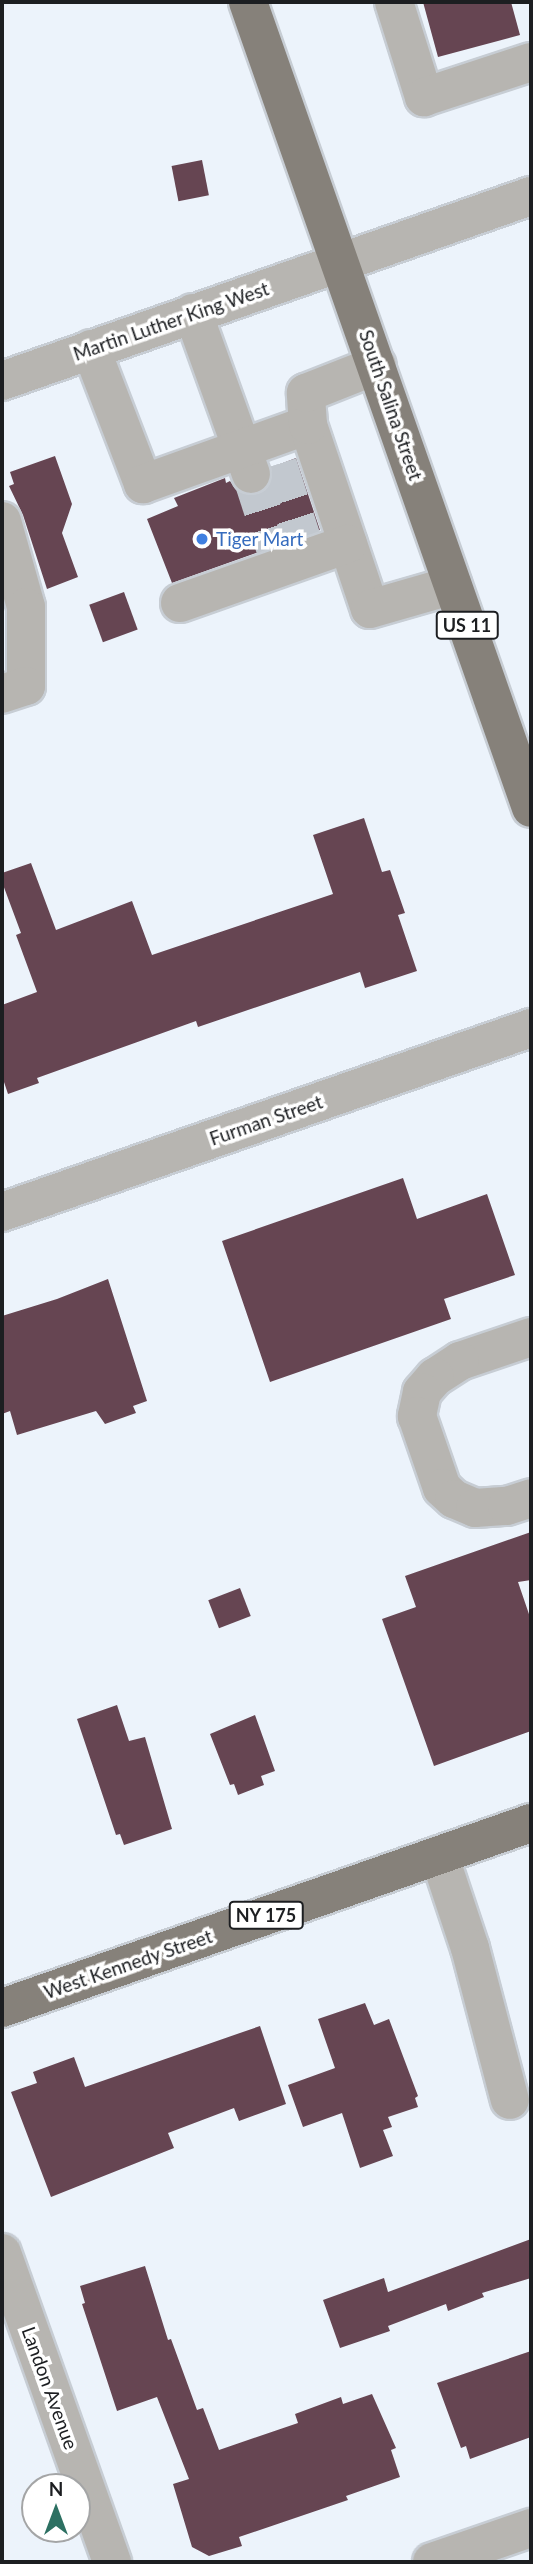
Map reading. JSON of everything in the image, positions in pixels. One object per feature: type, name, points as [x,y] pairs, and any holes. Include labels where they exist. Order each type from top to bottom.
[{"type":"main road","name":"South Salina Street","points":[[248,2],[531,808]]},
{"type":"main road","name":"West Kennedy Street","points":[[2,2008],[531,1823]]},
{"type":"street","points":[[394,2],[424,97],[531,62]]},
{"type":"street","name":"Martin Luther King West","points":[[2,381],[531,196]]},
{"type":"street","points":[[193,313],[260,456]]},
{"type":"street","points":[[91,349],[143,484],[260,456],[308,425]]},
{"type":"street","points":[[377,365],[306,393],[308,425],[370,609],[453,585]]},
{"type":"street","points":[[2,521],[26,607],[26,686],[2,694]]},
{"type":"street","points":[[180,603],[293,555],[348,544]]},
{"type":"street","name":"Furman Street","points":[[2,1212],[531,1028]]},
{"type":"street","points":[[531,1336],[460,1362],[435,1377],[422,1392],[417,1416],[442,1488],[454,1499],[475,1508],[507,1506],[531,1498]]},
{"type":"street","points":[[439,1855],[470,1948],[510,2100]]},
{"type":"street","name":"Landon Avenue","points":[[2,2253],[112,2562]]},
{"type":"street","points":[[432,2562],[531,2528]]},
{"type":"building","points":[[423,2],[511,2],[520,35],[438,57]]},
{"type":"building","points":[[202,160],[209,195],[178,201],[172,166]]},
{"type":"building","points":[[55,456],[72,504],[62,533],[78,577],[47,589],[23,515],[9,486],[14,484],[10,472]]},
{"type":"building","points":[[296,458],[320,530],[172,583],[147,519],[178,506],[174,498],[225,478],[226,483],[230,481],[236,490],[246,495],[259,494],[267,489],[272,479],[272,467]]},
{"type":"building","points":[[124,592],[138,630],[103,642],[89,605]]},
{"type":"building","points":[[364,818],[382,872],[390,870],[405,913],[398,915],[417,971],[365,988],[360,972],[198,1027],[196,1021],[37,1078],[39,1083],[8,1094],[2,1076],[2,1005],[37,992],[16,935],[21,933],[2,882],[2,873],[31,863],[56,930],[132,901],[152,955],[333,894],[313,835]]},
{"type":"building","points":[[403,1178],[417,1219],[487,1194],[515,1275],[444,1299],[451,1319],[270,1382],[222,1241]]},
{"type":"building","points":[[108,1279],[147,1401],[133,1406],[136,1413],[105,1424],[96,1411],[17,1435],[10,1411],[2,1414],[2,1316]]},
{"type":"building","points":[[531,1532],[531,1580],[518,1582],[531,1620],[531,1731],[434,1766],[382,1619],[416,1607],[405,1576]]},
{"type":"building","points":[[240,1588],[251,1616],[219,1628],[208,1600]]},
{"type":"building","points":[[117,1705],[129,1741],[145,1737],[172,1829],[124,1845],[120,1834],[116,1835],[77,1719]]},
{"type":"building","points":[[255,1715],[275,1771],[261,1776],[264,1785],[238,1795],[234,1784],[230,1785],[210,1734]]},
{"type":"building","points":[[365,2003],[374,2025],[389,2019],[418,2096],[415,2098],[418,2107],[388,2117],[392,2127],[383,2130],[393,2156],[360,2168],[342,2113],[303,2127],[288,2085],[335,2068],[318,2019]]},
{"type":"building","points":[[260,2026],[286,2104],[239,2121],[234,2108],[168,2133],[174,2148],[51,2197],[11,2092],[37,2083],[33,2072],[74,2057],[85,2087]]},
{"type":"building","points":[[531,2239],[531,2278],[482,2293],[484,2297],[448,2311],[446,2304],[388,2326],[390,2331],[340,2348],[323,2300],[384,2278],[388,2292]]},
{"type":"building","points":[[145,2266],[168,2340],[171,2339],[197,2410],[203,2408],[219,2450],[298,2423],[295,2414],[341,2397],[343,2404],[372,2394],[396,2448],[391,2450],[400,2477],[346,2496],[348,2500],[239,2537],[242,2546],[209,2556],[192,2547],[173,2484],[189,2479],[157,2397],[117,2411],[82,2304],[85,2303],[80,2286]]},
{"type":"building","points":[[531,2351],[531,2437],[470,2459],[466,2446],[461,2448],[437,2383]]},
{"type":"tunnel","points":[[278,464],[303,542]]},
{"type":"tunnel","points":[[251,474],[276,551]]},
{"type":"place","name":"Tiger Mart","points":[[202,539]]}]
